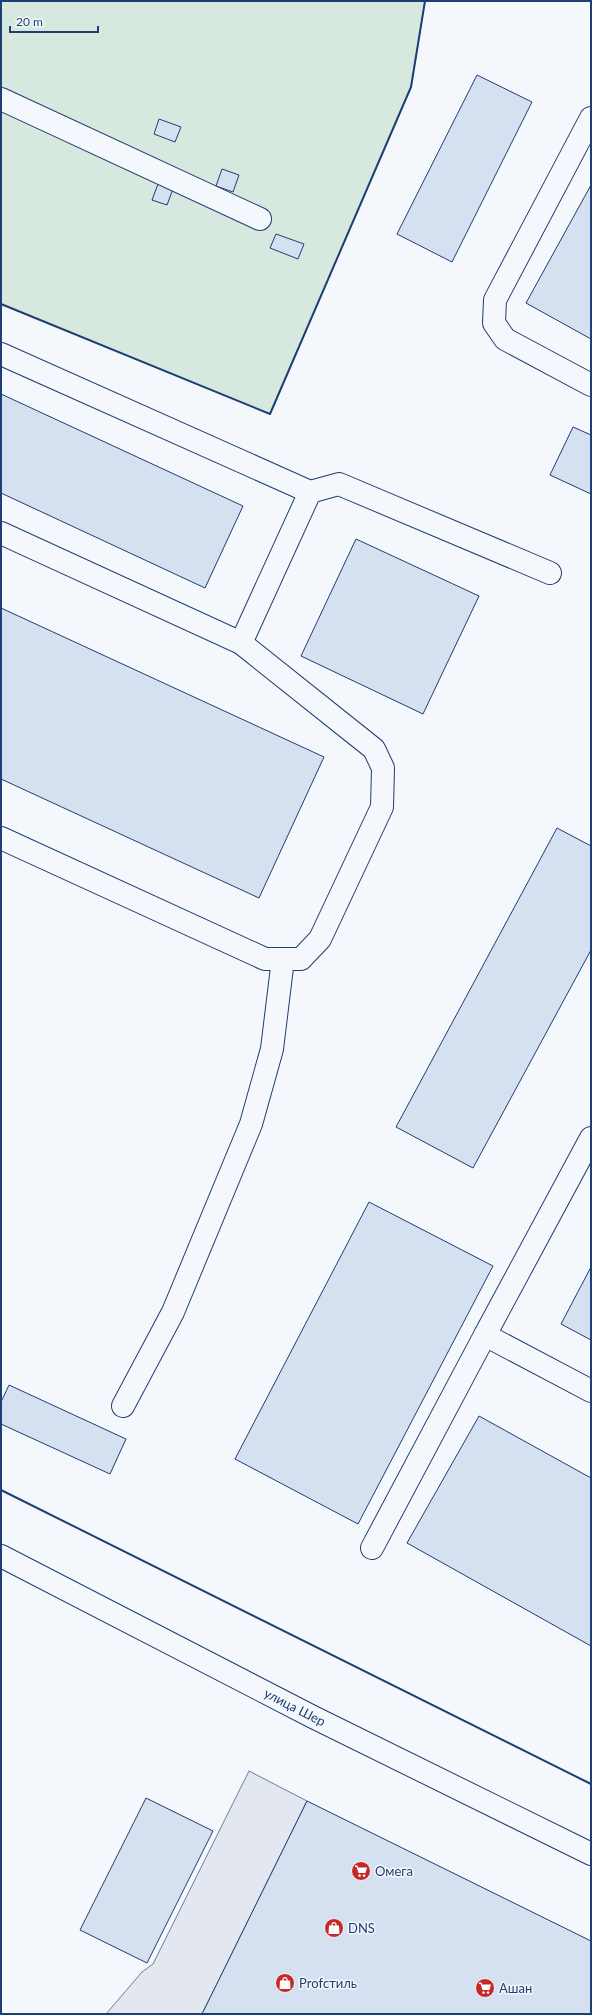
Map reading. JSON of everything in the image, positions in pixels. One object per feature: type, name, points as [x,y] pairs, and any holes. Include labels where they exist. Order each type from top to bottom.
[{"type":"street","points":[[1,99],[260,219]]},
{"type":"street","points":[[591,118],[495,300],[494,323],[505,339],[591,385]]},
{"type":"street","points":[[1,354],[310,492],[339,484],[550,573]]},
{"type":"street","points":[[241,643],[310,492]]},
{"type":"street","points":[[1,533],[241,643],[374,749],[383,768],[382,807],[320,939],[301,959],[265,959],[1,838]]},
{"type":"street","points":[[123,1406],[173,1312],[250,1124],[272,1049],[283,959]]},
{"type":"street","points":[[372,1548],[591,1138]]},
{"type":"street","points":[[485,1335],[591,1391]]},
{"type":"street","name":"улица Шер","points":[[1,1556],[313,1717],[591,1854]]},
{"type":"shaded area","points":[[1,1],[425,1],[411,87],[270,414],[1,304]]},
{"type":"shaded area","points":[[249,1771],[307,1801],[202,2014],[106,2014],[142,1972],[153,1964]]},
{"type":"building","points":[[477,75],[532,102],[452,262],[397,234]]},
{"type":"building","points":[[159,119],[181,127],[175,142],[154,134]]},
{"type":"building","points":[[222,169],[239,175],[233,192],[216,186]]},
{"type":"building","points":[[158,184],[173,189],[167,205],[152,200]]},
{"type":"building","points":[[591,185],[591,339],[526,303]]},
{"type":"building","points":[[276,234],[304,244],[298,259],[270,248]]},
{"type":"building","points":[[1,394],[243,506],[205,588],[1,493]]},
{"type":"building","points":[[573,427],[591,435],[591,494],[550,475]]},
{"type":"building","points":[[356,539],[479,596],[423,714],[301,656]]},
{"type":"building","points":[[1,608],[324,757],[259,898],[1,779]]},
{"type":"building","points":[[557,828],[591,846],[591,950],[473,1168],[396,1127]]},
{"type":"building","points":[[369,1202],[493,1266],[358,1524],[235,1459]]},
{"type":"building","points":[[591,1267],[591,1340],[561,1324]]},
{"type":"building","points":[[9,1385],[126,1439],[110,1474],[1,1424],[1,1402]]},
{"type":"building","points":[[479,1416],[591,1478],[591,1646],[407,1543]]},
{"type":"building","points":[[146,1798],[213,1831],[147,1963],[80,1930]]},
{"type":"building","name":"Омега","points":[[307,1801],[591,1941],[591,2014],[202,2014]]},
{"type":"wall","points":[[1,304],[270,414],[411,87],[425,1]]},
{"type":"wall","points":[[1,1490],[591,1784]]},
{"type":"place","name":"Омега","points":[[361,1871]]},
{"type":"place","name":"DNS","points":[[334,1928]]},
{"type":"place","name":"Profстиль","points":[[285,1983]]},
{"type":"place","name":"Ашан","points":[[485,1988]]}]
